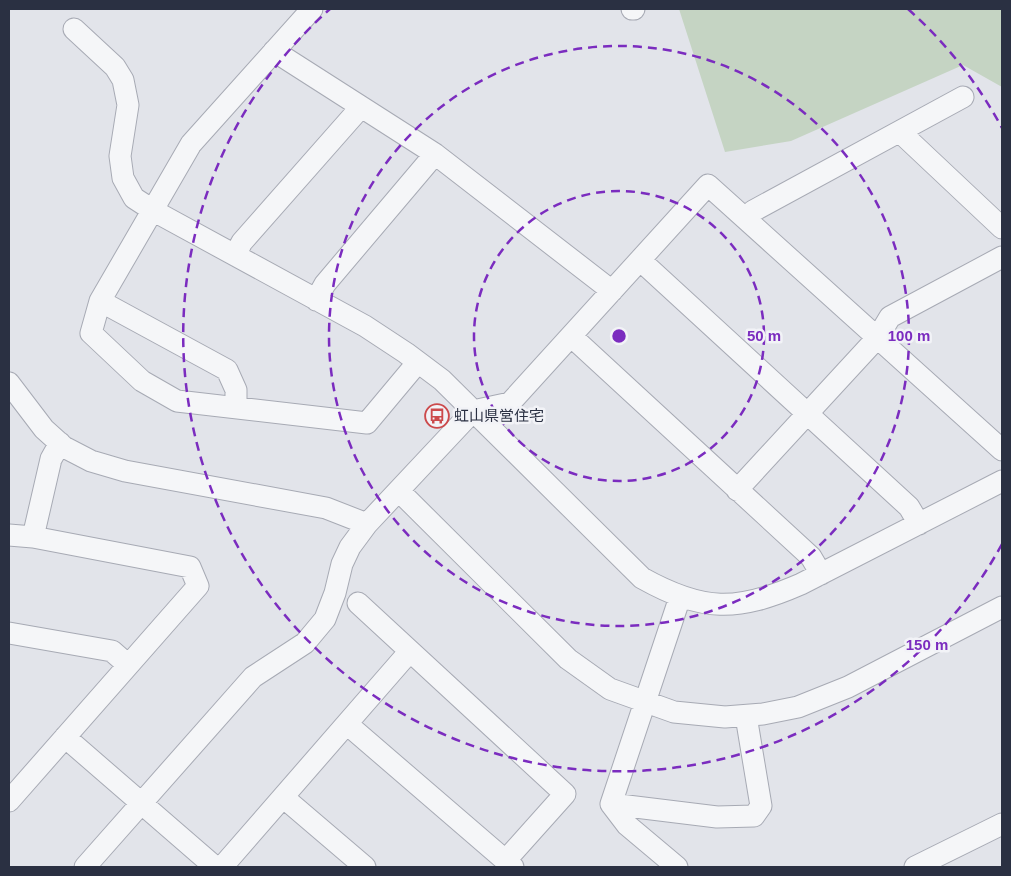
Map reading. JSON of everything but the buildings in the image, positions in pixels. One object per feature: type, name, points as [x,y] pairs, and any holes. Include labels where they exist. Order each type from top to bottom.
[{"type":"street","points":[[312,9],[191,144],[154,211],[100,301],[91,333],[142,381],[177,401],[367,423],[418,362]]},
{"type":"street","points":[[74,29],[115,67],[123,80],[128,105],[120,156],[123,178],[134,198],[154,211],[365,326],[418,362],[442,380],[642,578],[680,597],[696,602],[717,604],[746,603],[771,597],[821,574],[1002,481]]},
{"type":"street","points":[[274,51],[435,154],[612,291]]},
{"type":"street","points":[[746,219],[753,211],[963,97]]},
{"type":"street","points":[[235,255],[242,242],[361,107]]},
{"type":"street","points":[[900,132],[1002,228]]},
{"type":"street","points":[[316,300],[325,284],[435,154]]},
{"type":"street","points":[[85,867],[253,677],[305,644],[325,619],[335,593],[342,564],[350,546],[368,524],[473,411],[510,403],[708,185],[1002,450]]},
{"type":"street","points":[[737,490],[878,337],[890,317],[1002,257]]},
{"type":"street","points":[[640,260],[909,507],[919,524]]},
{"type":"street","points":[[100,301],[227,370],[236,390],[236,408]]},
{"type":"street","points":[[571,336],[811,557],[821,574]]},
{"type":"street","points":[[9,383],[44,428],[60,443],[91,461],[125,471],[326,508],[368,524]]},
{"type":"street","points":[[33,538],[51,459],[60,443]]},
{"type":"street","points":[[399,491],[568,659],[610,689],[674,712],[725,717],[762,714],[798,707],[848,687],[1002,607]]},
{"type":"street","points":[[9,535],[190,567],[198,586],[9,801]]},
{"type":"street","points":[[611,804],[680,597]]},
{"type":"street","points":[[347,724],[509,864],[566,794],[358,603]]},
{"type":"street","points":[[9,633],[112,650],[128,665]]},
{"type":"street","points":[[222,867],[410,652]]},
{"type":"street","points":[[611,804],[716,817],[754,816],[761,806],[746,716]]},
{"type":"street","points":[[65,737],[216,867]]},
{"type":"street","points":[[283,797],[365,867]]},
{"type":"street","points":[[611,804],[627,825],[678,867]]},
{"type":"street","points":[[915,867],[1002,824]]},
{"type":"green space","points":[[679,9],[1002,9],[1002,87],[963,65],[791,141],[725,152]]},
{"type":"place","name":"虹山県営住宅","points":[[437,416]]}]
